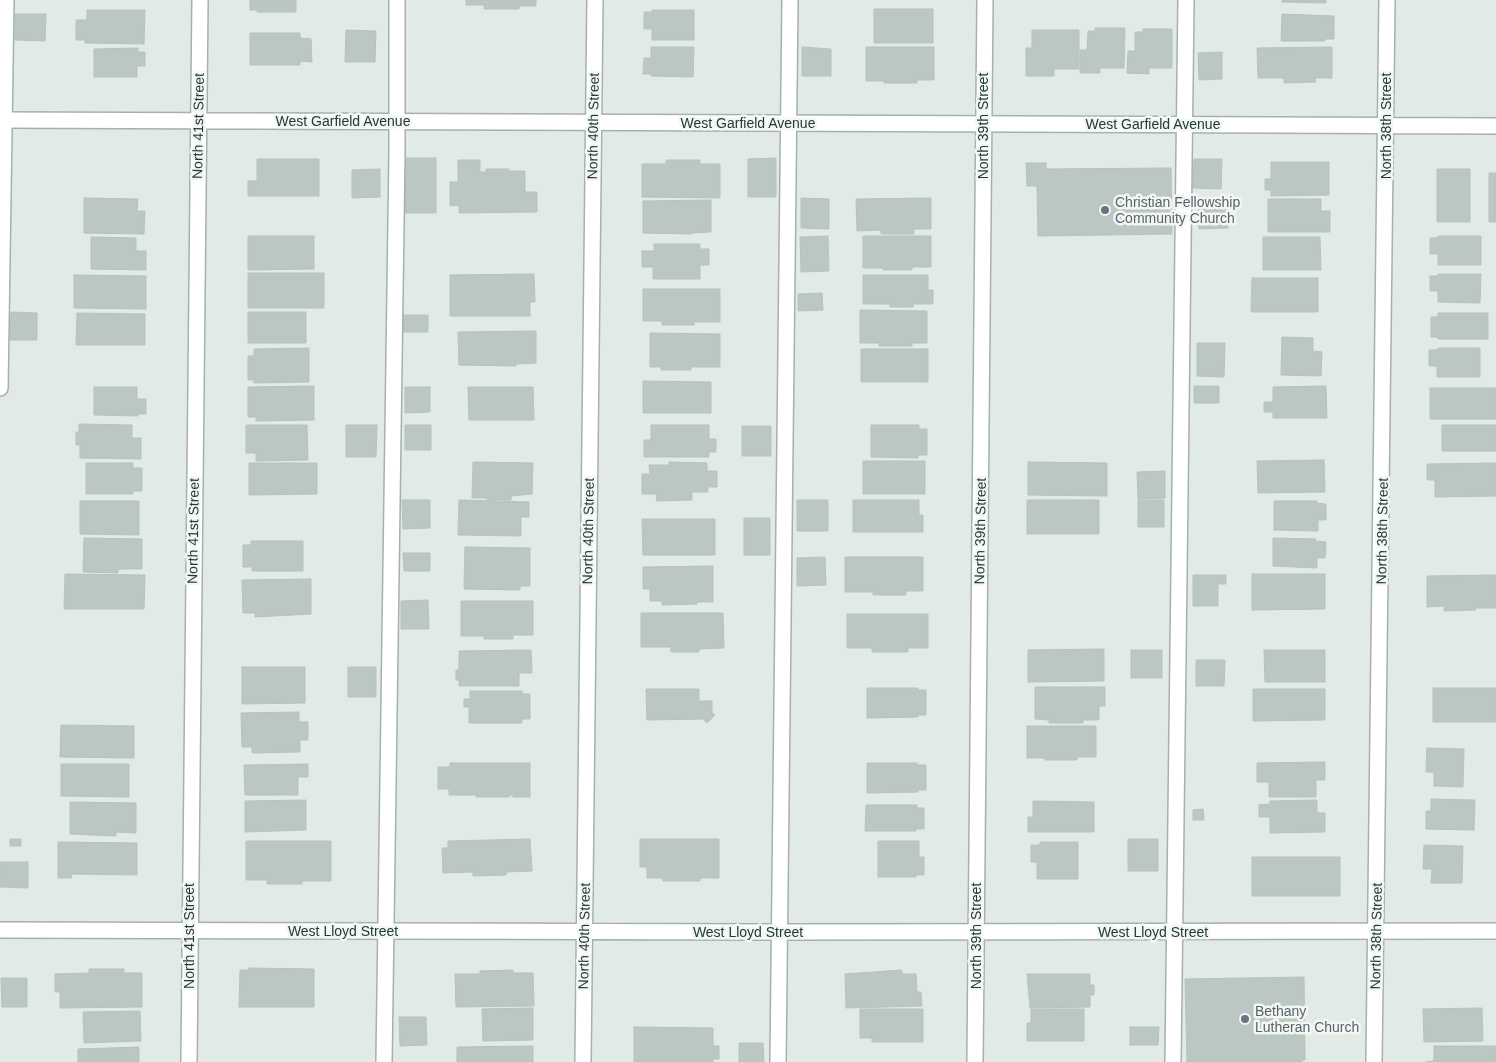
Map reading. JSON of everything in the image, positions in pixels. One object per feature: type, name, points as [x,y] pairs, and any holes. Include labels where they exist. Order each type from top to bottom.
[{"type":"street","points":[[0,388],[2,120],[6,0]]},
{"type":"street","name":"North 41st Street","points":[[188,1062],[200,0]]},
{"type":"street","points":[[384,1062],[390,724],[397,0]]},
{"type":"street","name":"North 40th Street","points":[[583,1062],[594,0]]},
{"type":"street","points":[[778,1062],[790,0]]},
{"type":"street","name":"North 39th Street","points":[[975,1062],[984,0]]},
{"type":"street","points":[[1173,1062],[1186,0]]},
{"type":"street","name":"North 38th Street","points":[[1374,1062],[1388,0]]},
{"type":"street","name":"West Garfield Avenue","points":[[2,120],[1496,126]]},
{"type":"street","name":"West Lloyd Street","points":[[0,930],[584,932],[1496,931]]},
{"type":"building","points":[[250,0],[296,0],[296,12],[257,12],[257,10],[250,10]]},
{"type":"building","points":[[466,0],[536,0],[536,6],[519,6],[519,9],[484,9],[484,5],[466,5]]},
{"type":"building","points":[[1282,0],[1326,0],[1326,3],[1282,2]]},
{"type":"building","points":[[874,9],[933,9],[933,43],[874,43]]},
{"type":"building","points":[[87,10],[145,10],[144,44],[85,43],[85,40],[76,40],[76,20],[87,20]]},
{"type":"building","points":[[652,10],[694,10],[694,40],[652,40],[652,29],[644,29],[644,12],[652,12]]},
{"type":"building","points":[[15,14],[46,14],[45,41],[15,40]]},
{"type":"building","points":[[1282,14],[1334,16],[1334,39],[1325,39],[1325,41],[1281,41]]},
{"type":"building","points":[[1095,28],[1125,28],[1124,68],[1100,68],[1100,73],[1080,73],[1080,50],[1087,50],[1088,31],[1095,31]]},
{"type":"building","points":[[1143,29],[1172,29],[1172,68],[1149,68],[1149,74],[1127,73],[1128,51],[1135,51],[1135,32],[1143,32]]},
{"type":"building","points":[[346,30],[376,31],[375,62],[345,62]]},
{"type":"building","points":[[1032,30],[1079,30],[1079,69],[1054,69],[1054,76],[1026,76],[1026,48],[1032,48]]},
{"type":"building","points":[[250,33],[300,33],[300,38],[311,39],[312,62],[300,61],[300,65],[250,65]]},
{"type":"building","points":[[651,47],[694,47],[693,77],[651,76],[651,74],[643,74],[644,58],[651,58]]},
{"type":"building","points":[[802,47],[831,49],[831,76],[802,76]]},
{"type":"building","points":[[866,47],[934,47],[934,80],[917,80],[917,83],[866,81]]},
{"type":"building","points":[[1332,47],[1332,78],[1315,78],[1316,82],[1284,83],[1284,78],[1258,78],[1257,48]]},
{"type":"building","points":[[138,48],[138,52],[145,52],[145,66],[137,66],[137,77],[94,77],[94,49]]},
{"type":"building","points":[[1222,52],[1222,79],[1199,80],[1198,53]]},
{"type":"building","points":[[405,158],[436,158],[436,213],[405,213]]},
{"type":"building","points":[[776,158],[776,197],[748,197],[748,159]]},
{"type":"building","points":[[257,159],[319,159],[319,196],[248,196],[248,181],[257,181]]},
{"type":"building","points":[[1194,159],[1222,159],[1221,189],[1193,188]]},
{"type":"building","points":[[458,160],[480,160],[480,172],[486,172],[486,169],[525,171],[525,192],[537,192],[537,212],[459,213],[459,205],[450,206],[450,182],[458,182]]},
{"type":"building","points":[[666,160],[700,160],[700,164],[720,164],[720,198],[642,197],[642,164],[666,164]]},
{"type":"building","points":[[1271,162],[1329,162],[1329,195],[1271,196],[1271,190],[1265,190],[1265,179],[1271,179]]},
{"type":"building","name":"Christian Fellowship Community Church","points":[[1026,163],[1046,163],[1046,169],[1171,168],[1172,234],[1038,236],[1037,186],[1027,186]]},
{"type":"building","points":[[380,169],[380,197],[352,198],[352,170]]},
{"type":"building","points":[[1437,169],[1470,169],[1470,222],[1437,222]]},
{"type":"building","points":[[1489,173],[1496,173],[1496,222],[1489,222]]},
{"type":"building","points":[[84,198],[138,199],[137,211],[145,211],[144,234],[84,233]]},
{"type":"building","points":[[801,198],[829,199],[829,229],[801,228]]},
{"type":"building","points":[[931,198],[931,229],[914,229],[914,234],[881,234],[881,230],[857,231],[856,199]]},
{"type":"building","points":[[1198,199],[1228,199],[1228,228],[1199,229]]},
{"type":"building","points":[[1268,199],[1321,199],[1321,211],[1330,211],[1330,232],[1268,232]]},
{"type":"building","points":[[711,200],[711,232],[692,234],[643,233],[643,201]]},
{"type":"building","points":[[248,236],[314,236],[314,269],[248,270]]},
{"type":"building","points":[[828,236],[829,271],[801,272],[800,237]]},
{"type":"building","points":[[863,236],[931,236],[931,267],[912,267],[912,270],[863,268]]},
{"type":"building","points":[[1438,236],[1481,236],[1481,265],[1438,265],[1438,254],[1430,254],[1430,238],[1438,238]]},
{"type":"building","points":[[91,237],[136,238],[136,251],[146,251],[146,270],[91,269]]},
{"type":"building","points":[[1263,237],[1320,237],[1321,270],[1263,270]]},
{"type":"building","points":[[654,244],[700,244],[700,249],[709,249],[709,265],[700,265],[700,279],[653,279],[653,267],[642,267],[642,251],[654,251]]},
{"type":"building","points":[[248,273],[324,273],[324,308],[248,308]]},
{"type":"building","points":[[534,274],[535,302],[530,302],[530,316],[450,316],[450,275]]},
{"type":"building","points":[[1438,274],[1481,274],[1480,303],[1438,302],[1438,291],[1430,291],[1430,276],[1438,276]]},
{"type":"building","points":[[74,275],[146,276],[146,309],[74,308]]},
{"type":"building","points":[[863,275],[928,275],[928,290],[933,290],[933,304],[913,304],[913,307],[890,307],[890,304],[863,304]]},
{"type":"building","points":[[1252,278],[1318,278],[1318,312],[1251,312]]},
{"type":"building","points":[[643,289],[720,289],[720,322],[694,322],[694,325],[662,325],[662,321],[643,321]]},
{"type":"building","points":[[822,293],[823,310],[798,311],[798,294]]},
{"type":"building","points":[[860,310],[927,311],[927,343],[912,343],[912,346],[879,346],[879,343],[860,343]]},
{"type":"building","points":[[11,312],[37,313],[37,340],[10,340]]},
{"type":"building","points":[[248,312],[306,312],[306,343],[248,343]]},
{"type":"building","points":[[77,313],[145,314],[145,345],[76,345]]},
{"type":"building","points":[[1438,313],[1488,313],[1488,339],[1438,339],[1438,337],[1431,337],[1431,317],[1438,317]]},
{"type":"building","points":[[403,315],[428,315],[428,332],[403,332]]},
{"type":"building","points":[[536,331],[536,363],[516,364],[516,366],[459,365],[458,332]]},
{"type":"building","points":[[650,333],[720,334],[720,367],[691,367],[691,370],[661,370],[661,367],[650,367]]},
{"type":"building","points":[[1282,337],[1313,338],[1313,351],[1322,352],[1321,376],[1281,375]]},
{"type":"building","points":[[1197,343],[1225,343],[1224,377],[1197,376]]},
{"type":"building","points":[[309,348],[309,382],[254,383],[254,380],[248,380],[248,356],[254,356],[254,349]]},
{"type":"building","points":[[1438,348],[1480,348],[1480,377],[1437,377],[1437,366],[1429,366],[1429,350],[1438,350]]},
{"type":"building","points":[[861,349],[928,349],[928,382],[861,382]]},
{"type":"building","points":[[643,381],[711,382],[711,413],[643,413]]},
{"type":"building","points":[[314,386],[314,420],[256,421],[256,417],[248,417],[248,387]]},
{"type":"building","points":[[1194,386],[1219,386],[1219,403],[1194,403]]},
{"type":"building","points":[[1326,386],[1327,418],[1273,418],[1273,412],[1264,412],[1264,402],[1273,402],[1273,387]]},
{"type":"building","points":[[94,387],[137,387],[137,399],[146,399],[146,414],[138,414],[138,416],[94,415]]},
{"type":"building","points":[[405,387],[430,387],[430,412],[405,413]]},
{"type":"building","points":[[468,387],[533,387],[534,420],[469,420]]},
{"type":"building","points":[[1430,388],[1496,388],[1496,419],[1430,419]]},
{"type":"building","points":[[79,424],[132,425],[132,438],[141,438],[141,459],[80,458],[80,445],[76,445],[76,432],[79,432]]},
{"type":"building","points":[[246,425],[307,425],[308,460],[256,461],[256,453],[246,453]]},
{"type":"building","points":[[346,425],[377,425],[376,457],[346,457]]},
{"type":"building","points":[[405,425],[431,425],[431,450],[405,450]]},
{"type":"building","points":[[651,425],[709,425],[709,439],[716,439],[716,452],[709,452],[709,457],[644,457],[644,440],[651,440]]},
{"type":"building","points":[[871,425],[919,425],[919,429],[927,429],[927,455],[918,455],[918,458],[871,457]]},
{"type":"building","points":[[1442,425],[1496,425],[1496,451],[1442,451]]},
{"type":"building","points":[[742,426],[771,426],[771,456],[742,456]]},
{"type":"building","points":[[1324,460],[1325,492],[1258,493],[1257,461]]},
{"type":"building","points":[[863,461],[925,461],[925,494],[863,494]]},
{"type":"building","points":[[473,462],[533,463],[532,494],[511,496],[511,500],[472,498]]},
{"type":"building","points":[[669,462],[707,463],[707,471],[717,471],[717,487],[708,487],[708,492],[692,492],[692,500],[657,501],[656,494],[642,494],[642,474],[650,474],[649,465],[669,465]]},
{"type":"building","points":[[1028,462],[1107,463],[1107,496],[1028,495]]},
{"type":"building","points":[[86,463],[133,463],[133,468],[142,468],[142,491],[133,491],[133,494],[86,494]]},
{"type":"building","points":[[249,463],[317,463],[317,494],[249,495]]},
{"type":"building","points":[[1496,463],[1496,496],[1435,497],[1435,480],[1427,480],[1427,464]]},
{"type":"building","points":[[1165,471],[1165,498],[1138,499],[1137,472]]},
{"type":"building","points":[[402,500],[430,500],[430,528],[403,529]]},
{"type":"building","points":[[459,500],[529,502],[529,517],[521,517],[521,536],[458,535]]},
{"type":"building","points":[[797,500],[828,500],[828,531],[797,531]]},
{"type":"building","points":[[853,500],[919,500],[919,515],[923,515],[923,532],[853,532]]},
{"type":"building","points":[[1027,500],[1099,500],[1099,534],[1027,534]]},
{"type":"building","points":[[1138,500],[1164,500],[1164,527],[1138,527]]},
{"type":"building","points":[[80,501],[139,501],[139,535],[80,534]]},
{"type":"building","points":[[1274,501],[1317,501],[1317,503],[1326,504],[1326,520],[1318,520],[1318,531],[1274,530]]},
{"type":"building","points":[[744,518],[770,518],[770,555],[744,555]]},
{"type":"building","points":[[642,519],[715,519],[715,555],[643,555]]},
{"type":"building","points":[[84,538],[142,539],[142,569],[118,569],[118,573],[83,572]]},
{"type":"building","points":[[1273,538],[1316,539],[1315,541],[1326,542],[1325,558],[1317,558],[1317,568],[1273,566]]},
{"type":"building","points":[[251,541],[303,541],[303,571],[252,571],[252,567],[243,567],[243,545],[251,545]]},
{"type":"building","points":[[465,547],[530,548],[530,586],[520,586],[520,590],[464,589]]},
{"type":"building","points":[[403,553],[430,553],[430,571],[404,571]]},
{"type":"building","points":[[825,557],[826,585],[797,586],[797,558]]},
{"type":"building","points":[[845,557],[923,557],[923,591],[906,591],[906,595],[873,595],[873,592],[845,592]]},
{"type":"building","points":[[713,566],[713,602],[662,605],[662,601],[650,601],[650,589],[643,589],[643,567]]},
{"type":"building","points":[[65,574],[145,575],[144,609],[64,609]]},
{"type":"building","points":[[1252,574],[1325,574],[1325,609],[1252,610]]},
{"type":"building","points":[[1193,575],[1226,575],[1226,584],[1218,584],[1218,606],[1193,606]]},
{"type":"building","points":[[1496,575],[1496,608],[1444,611],[1444,606],[1427,607],[1427,576]]},
{"type":"building","points":[[311,579],[311,614],[255,617],[255,613],[243,613],[242,580]]},
{"type":"building","points":[[428,600],[429,629],[401,629],[401,601]]},
{"type":"building","points":[[461,601],[533,601],[533,635],[513,635],[513,639],[484,639],[484,636],[461,636]]},
{"type":"building","points":[[641,613],[723,613],[724,648],[699,649],[699,652],[671,652],[671,647],[641,647]]},
{"type":"building","points":[[847,614],[928,614],[928,648],[908,648],[908,652],[872,652],[872,648],[847,648]]},
{"type":"building","points":[[1104,649],[1104,681],[1028,682],[1028,650]]},
{"type":"building","points":[[531,650],[532,673],[519,673],[519,686],[459,686],[459,680],[456,680],[456,670],[459,670],[459,651]]},
{"type":"building","points":[[1131,650],[1162,650],[1162,678],[1131,678]]},
{"type":"building","points":[[1264,650],[1325,650],[1325,682],[1265,682]]},
{"type":"building","points":[[1196,660],[1225,660],[1224,686],[1196,686]]},
{"type":"building","points":[[242,667],[305,667],[305,703],[242,704]]},
{"type":"building","points":[[348,667],[376,667],[376,697],[348,697]]},
{"type":"building","points":[[1035,687],[1105,687],[1105,706],[1099,706],[1099,720],[1083,720],[1083,723],[1049,723],[1049,720],[1035,719]]},
{"type":"building","points":[[867,688],[918,688],[918,690],[926,690],[926,715],[918,715],[918,717],[867,718]]},
{"type":"building","points":[[1433,688],[1496,688],[1496,722],[1433,722]]},
{"type":"building","points":[[646,689],[699,689],[699,701],[712,701],[712,713],[715,715],[707,723],[703,719],[647,720]]},
{"type":"building","points":[[1253,689],[1325,689],[1325,720],[1253,721]]},
{"type":"building","points":[[470,691],[522,691],[522,694],[530,694],[530,719],[522,719],[522,723],[469,723],[469,707],[464,707],[464,699],[470,699]]},
{"type":"building","points":[[299,712],[299,722],[308,722],[308,740],[300,740],[300,752],[252,753],[252,747],[242,747],[241,713]]},
{"type":"building","points":[[61,725],[134,726],[134,758],[60,757]]},
{"type":"building","points":[[1027,726],[1096,726],[1096,757],[1077,757],[1077,760],[1027,758]]},
{"type":"building","points":[[1427,748],[1464,749],[1463,787],[1434,786],[1434,772],[1426,772]]},
{"type":"building","points":[[1325,762],[1325,780],[1316,780],[1316,797],[1269,797],[1269,782],[1257,782],[1257,763]]},
{"type":"building","points":[[450,763],[530,763],[530,797],[513,797],[513,795],[509,795],[509,797],[476,797],[476,795],[449,795],[449,789],[438,789],[438,767],[450,767]]},
{"type":"building","points":[[867,763],[917,763],[917,765],[926,765],[926,790],[918,790],[918,792],[867,793]]},
{"type":"building","points":[[61,764],[129,764],[129,797],[61,796]]},
{"type":"building","points":[[308,764],[308,777],[298,777],[298,795],[245,795],[244,765]]},
{"type":"building","points":[[1431,799],[1475,800],[1474,830],[1426,829],[1426,811],[1431,811]]},
{"type":"building","points":[[306,800],[306,830],[245,832],[245,801]]},
{"type":"building","points":[[1317,800],[1317,813],[1325,813],[1325,832],[1270,833],[1270,817],[1259,817],[1259,805],[1270,804],[1270,801]]},
{"type":"building","points":[[1033,801],[1094,802],[1094,832],[1028,832],[1028,817],[1033,817]]},
{"type":"building","points":[[70,802],[136,803],[136,833],[116,832],[116,836],[70,834]]},
{"type":"building","points":[[866,805],[917,805],[917,808],[924,808],[924,829],[916,829],[916,831],[865,831]]},
{"type":"building","points":[[1203,809],[1204,820],[1193,820],[1193,810]]},
{"type":"building","points":[[10,839],[21,839],[21,846],[10,846]]},
{"type":"building","points":[[530,839],[532,871],[506,872],[506,875],[473,876],[473,872],[443,873],[442,848],[448,848],[448,841]]},
{"type":"building","points":[[640,839],[719,839],[719,878],[700,878],[700,881],[663,881],[663,878],[647,878],[647,867],[640,867]]},
{"type":"building","points":[[1128,839],[1158,839],[1158,871],[1128,871]]},
{"type":"building","points":[[246,841],[331,841],[331,881],[302,881],[302,884],[267,884],[267,880],[246,880]]},
{"type":"building","points":[[878,841],[919,841],[919,857],[924,857],[924,875],[916,875],[916,877],[878,877]]},
{"type":"building","points":[[58,842],[137,843],[137,875],[72,874],[71,878],[58,878]]},
{"type":"building","points":[[1040,842],[1078,842],[1078,879],[1037,879],[1037,862],[1031,862],[1031,845],[1040,845]]},
{"type":"building","points":[[1424,845],[1463,846],[1462,883],[1431,883],[1432,869],[1423,869]]},
{"type":"building","points":[[1252,857],[1340,857],[1340,896],[1252,896]]},
{"type":"building","points":[[0,862],[28,862],[28,888],[0,887]]},
{"type":"building","points":[[249,968],[314,969],[314,1007],[239,1007],[240,970],[249,970]]},
{"type":"building","points":[[89,969],[124,969],[124,973],[142,973],[142,1007],[60,1008],[60,992],[55,992],[55,974],[89,973]]},
{"type":"building","points":[[513,970],[513,973],[533,973],[534,1006],[456,1007],[455,974],[480,974],[480,971]]},
{"type":"building","points":[[902,970],[902,974],[916,974],[917,992],[921,992],[922,1006],[846,1008],[845,974]]},
{"type":"building","points":[[1027,974],[1090,974],[1090,985],[1094,985],[1094,995],[1090,995],[1090,1007],[1030,1008]]},
{"type":"building","name":"Bethany Lutheran Church","points":[[1304,977],[1305,1060],[1302,1060],[1302,1062],[1187,1062],[1185,979]]},
{"type":"building","points":[[1,978],[27,978],[27,1007],[2,1007]]},
{"type":"building","points":[[533,1008],[533,1040],[483,1041],[482,1009]]},
{"type":"building","points":[[1482,1008],[1483,1041],[1424,1042],[1423,1009]]},
{"type":"building","points":[[860,1009],[923,1009],[923,1042],[872,1042],[872,1038],[860,1038]]},
{"type":"building","points":[[1031,1009],[1084,1009],[1084,1041],[1027,1041],[1027,1023],[1031,1023]]},
{"type":"building","points":[[140,1011],[141,1041],[84,1043],[83,1012]]},
{"type":"building","points":[[399,1017],[426,1017],[427,1045],[400,1046]]},
{"type":"building","points":[[634,1027],[713,1028],[713,1046],[719,1046],[719,1059],[713,1059],[713,1062],[634,1062]]},
{"type":"building","points":[[1130,1027],[1159,1027],[1158,1045],[1130,1045]]},
{"type":"building","points":[[739,1043],[763,1043],[764,1062],[739,1062]]},
{"type":"building","points":[[533,1046],[533,1062],[457,1062],[457,1047]]},
{"type":"building","points":[[1434,1046],[1496,1046],[1496,1062],[1426,1062],[1434,1061]]},
{"type":"building","points":[[139,1047],[139,1062],[78,1062],[78,1049]]},
{"type":"place","name":"Christian Fellowship Community Church","points":[[1105,210]]},
{"type":"place","name":"Bethany Lutheran Church","points":[[1245,1019]]}]
